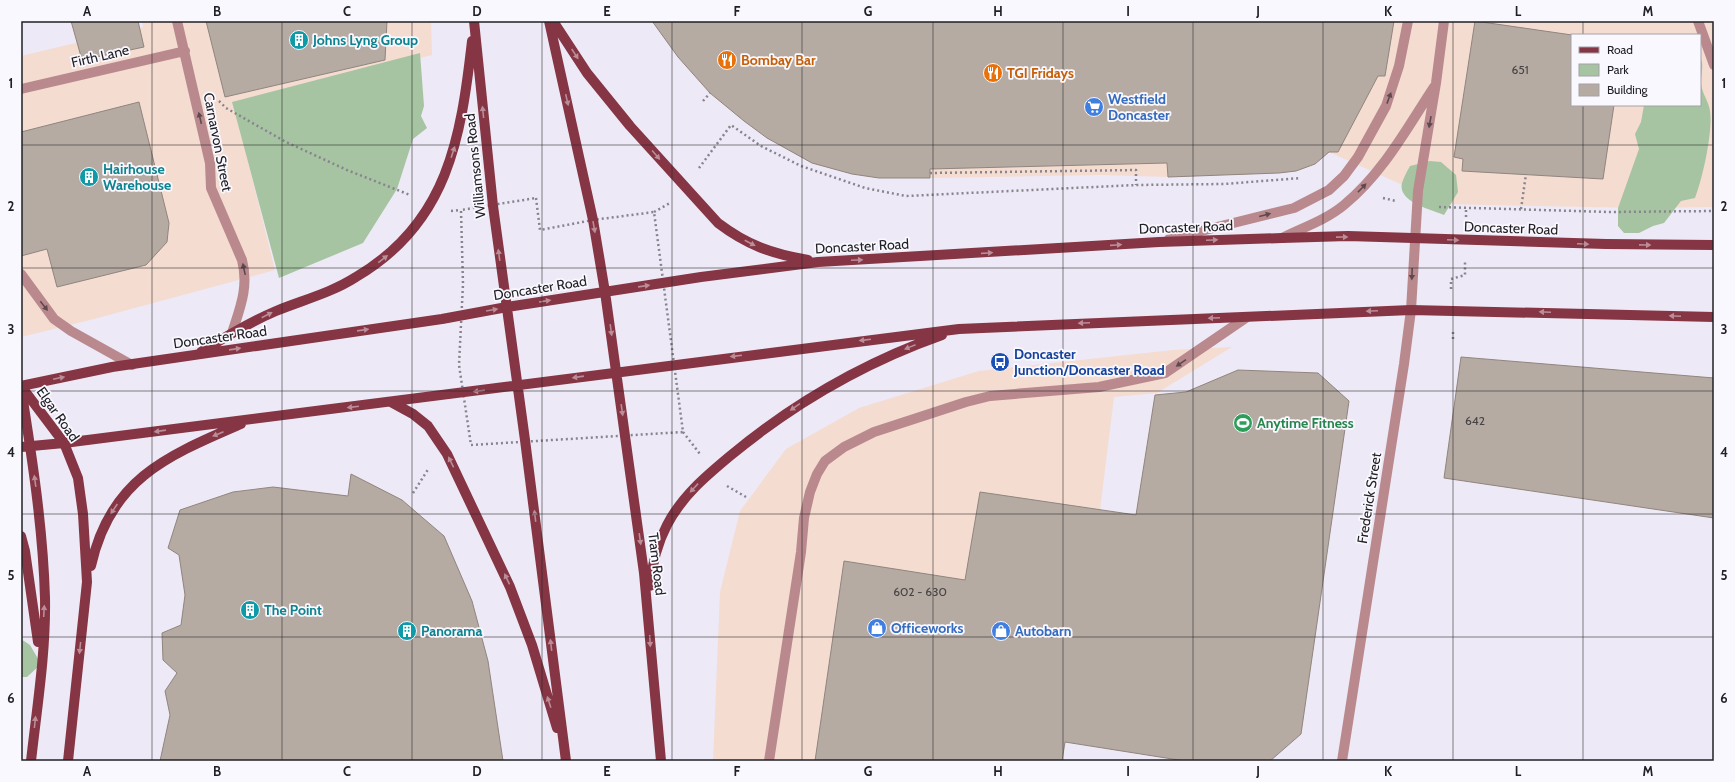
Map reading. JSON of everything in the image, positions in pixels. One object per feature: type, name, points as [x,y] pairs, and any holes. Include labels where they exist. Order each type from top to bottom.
[{"type":"main road","name":"Williamsons Road","points":[[474,21],[492,206],[518,386]]},
{"type":"main road","points":[[196,355],[232,333],[275,311],[330,290],[356,278],[392,252],[406,238],[431,204],[442,183],[455,146],[465,98],[474,21]]},
{"type":"main road","points":[[549,21],[593,220],[606,292]]},
{"type":"main road","points":[[554,21],[587,73],[630,126],[685,188],[718,222],[735,235],[759,248],[784,256],[818,262]]},
{"type":"main road","name":"Doncaster Road","points":[[21,386],[112,366],[132,365],[664,283],[818,262],[967,255],[1159,242],[1348,236],[1622,245],[1714,245]]},
{"type":"main road","name":"Tram Road","points":[[606,292],[648,603],[661,761]]},
{"type":"main road","points":[[25,446],[64,443],[463,393],[617,371],[959,328],[1411,310],[1714,317]]},
{"type":"main road","points":[[648,603],[651,570],[658,546],[667,524],[693,488],[713,470],[796,406],[830,385],[869,364],[959,328]]},
{"type":"main road","name":"Elgar Road","points":[[21,386],[64,443],[78,478],[86,545],[87,582],[68,761]]},
{"type":"main road","name":"Elgar Road","points":[[21,386],[25,446],[39,519],[45,599],[41,664],[31,761]]},
{"type":"main road","points":[[518,386],[566,757]]},
{"type":"main road","points":[[391,402],[413,414],[428,426],[448,454],[510,586],[532,645],[566,757]]},
{"type":"main road","points":[[87,582],[94,551],[101,531],[114,509],[130,488],[161,462],[211,437],[254,418]]},
{"type":"main road","points":[[21,536],[25,551],[41,664]]},
{"type":"street","name":"Carnarvon Street","points":[[177,21],[210,163],[211,188],[242,260],[245,271],[246,281],[243,301],[232,333]]},
{"type":"street","points":[[1159,242],[1294,208],[1329,190],[1344,176],[1372,133],[1386,106],[1393,86],[1408,21]]},
{"type":"street","name":"Frederick Street","points":[[1342,761],[1389,468],[1411,310],[1417,205],[1444,21]]},
{"type":"street","points":[[1698,21],[1714,65]]},
{"type":"street","name":"Firth Lane","points":[[21,89],[184,51]]},
{"type":"street","points":[[1282,238],[1326,217],[1343,206],[1362,189],[1387,159],[1436,83]]},
{"type":"street","points":[[21,274],[54,319],[71,331],[132,365]]},
{"type":"street","points":[[769,761],[800,559],[804,518],[810,492],[817,474],[825,461],[844,447],[874,432],[966,402],[990,396],[1100,387],[1165,374],[1247,317]]},
{"type":"path","points":[[703,101],[710,93]]},
{"type":"path","points":[[215,97],[226,108],[286,142],[347,170],[397,189]]},
{"type":"path","points":[[731,125],[760,146],[801,166],[865,188],[906,196],[1136,184],[1248,183],[1279,181],[1308,176]]},
{"type":"path","points":[[930,173],[1136,170],[1136,184]]},
{"type":"path","points":[[1521,209],[1526,174]]},
{"type":"path","points":[[1362,189],[1372,196],[1417,205],[1610,212],[1714,211]]},
{"type":"path","points":[[536,198],[540,230],[593,220],[654,212],[683,432],[525,440],[471,445],[458,366],[463,284],[461,210],[492,206],[536,198]]},
{"type":"path","points":[[1453,341],[1451,279],[1465,275],[1466,207]]},
{"type":"shaded area","points":[[142,21],[431,21],[432,55],[234,105],[275,270],[94,319],[21,337],[21,56],[143,27]]},
{"type":"shaded area","name":"Westfield Doncaster","points":[[654,21],[1714,21],[1714,207],[1639,208],[1445,204],[1329,152],[1315,164],[1296,171],[1279,173],[1168,177],[1100,175],[879,178],[852,174],[811,163],[767,138],[710,93],[678,57]]},
{"type":"shaded area","points":[[1232,347],[1157,393],[1114,397],[1100,510],[1062,761],[713,761],[720,592],[740,511],[786,449],[859,408],[979,371],[1173,350]]},
{"type":"green space","points":[[420,53],[424,106],[421,116],[427,128],[413,139],[397,189],[363,243],[279,278],[232,102]]},
{"type":"green space","points":[[1701,60],[1702,67],[1701,81]]},
{"type":"green space","points":[[1701,84],[1710,111],[1711,120],[1707,154],[1695,198],[1681,201],[1664,223],[1653,226],[1639,233],[1624,233],[1618,226],[1618,208],[1639,149],[1635,134],[1641,122],[1644,106],[1701,106]]},
{"type":"green space","points":[[1430,161],[1441,162],[1456,175],[1458,192],[1444,215],[1424,208],[1410,200],[1402,190],[1402,183],[1410,166]]},
{"type":"green space","points":[[21,639],[30,645],[41,664],[27,677],[21,677]]},
{"type":"building","points":[[71,21],[138,21],[144,47],[82,60]]},
{"type":"building","name":"Johns Lyng Group","points":[[206,21],[387,21],[385,60],[225,97]]},
{"type":"building","name":"Westfield Doncaster","points":[[652,21],[1394,21],[1385,76],[1378,76],[1338,152],[1329,152],[1315,164],[1296,171],[1279,173],[1168,177],[1167,163],[930,169],[930,178],[879,178],[852,174],[812,163],[767,138],[710,93],[678,57]]},
{"type":"building","points":[[1475,21],[1571,35],[1571,106],[1614,106],[1603,179],[1462,171],[1463,159],[1454,157]]},
{"type":"building","name":"Hairhouse Warehouse","points":[[139,102],[169,223],[167,242],[146,265],[57,287],[47,249],[21,256],[21,132]]},
{"type":"building","points":[[1461,357],[1714,378],[1714,518],[1444,478]]},
{"type":"building","points":[[1238,370],[1318,373],[1349,401],[1301,734],[1270,761],[1185,761],[1065,742],[1062,761],[815,761],[844,561],[965,580],[980,492],[1136,515],[1155,395],[1186,392]]},
{"type":"building","points":[[351,474],[402,500],[444,536],[472,601],[488,661],[503,761],[160,761],[170,715],[165,691],[177,673],[163,660],[162,633],[181,625],[185,595],[179,555],[168,548],[180,510],[233,492],[273,487],[348,496]]},
{"type":"place","name":"Johns Lyng Group","points":[[299,40]]},
{"type":"place","name":"Bombay Bar","points":[[727,60]]},
{"type":"place","name":"TGI Fridays","points":[[993,73]]},
{"type":"place","name":"Westfield Doncaster","points":[[1094,107]]},
{"type":"place","name":"Hairhouse Warehouse","points":[[89,177]]},
{"type":"place","name":"Doncaster Junction/Doncaster Road","points":[[1000,362]]},
{"type":"place","name":"Anytime Fitness","points":[[1243,423]]},
{"type":"place","name":"The Point","points":[[250,610]]},
{"type":"place","name":"Officeworks","points":[[877,628]]},
{"type":"place","name":"Panorama","points":[[407,631]]},
{"type":"place","name":"Autobarn","points":[[1001,631]]}]
